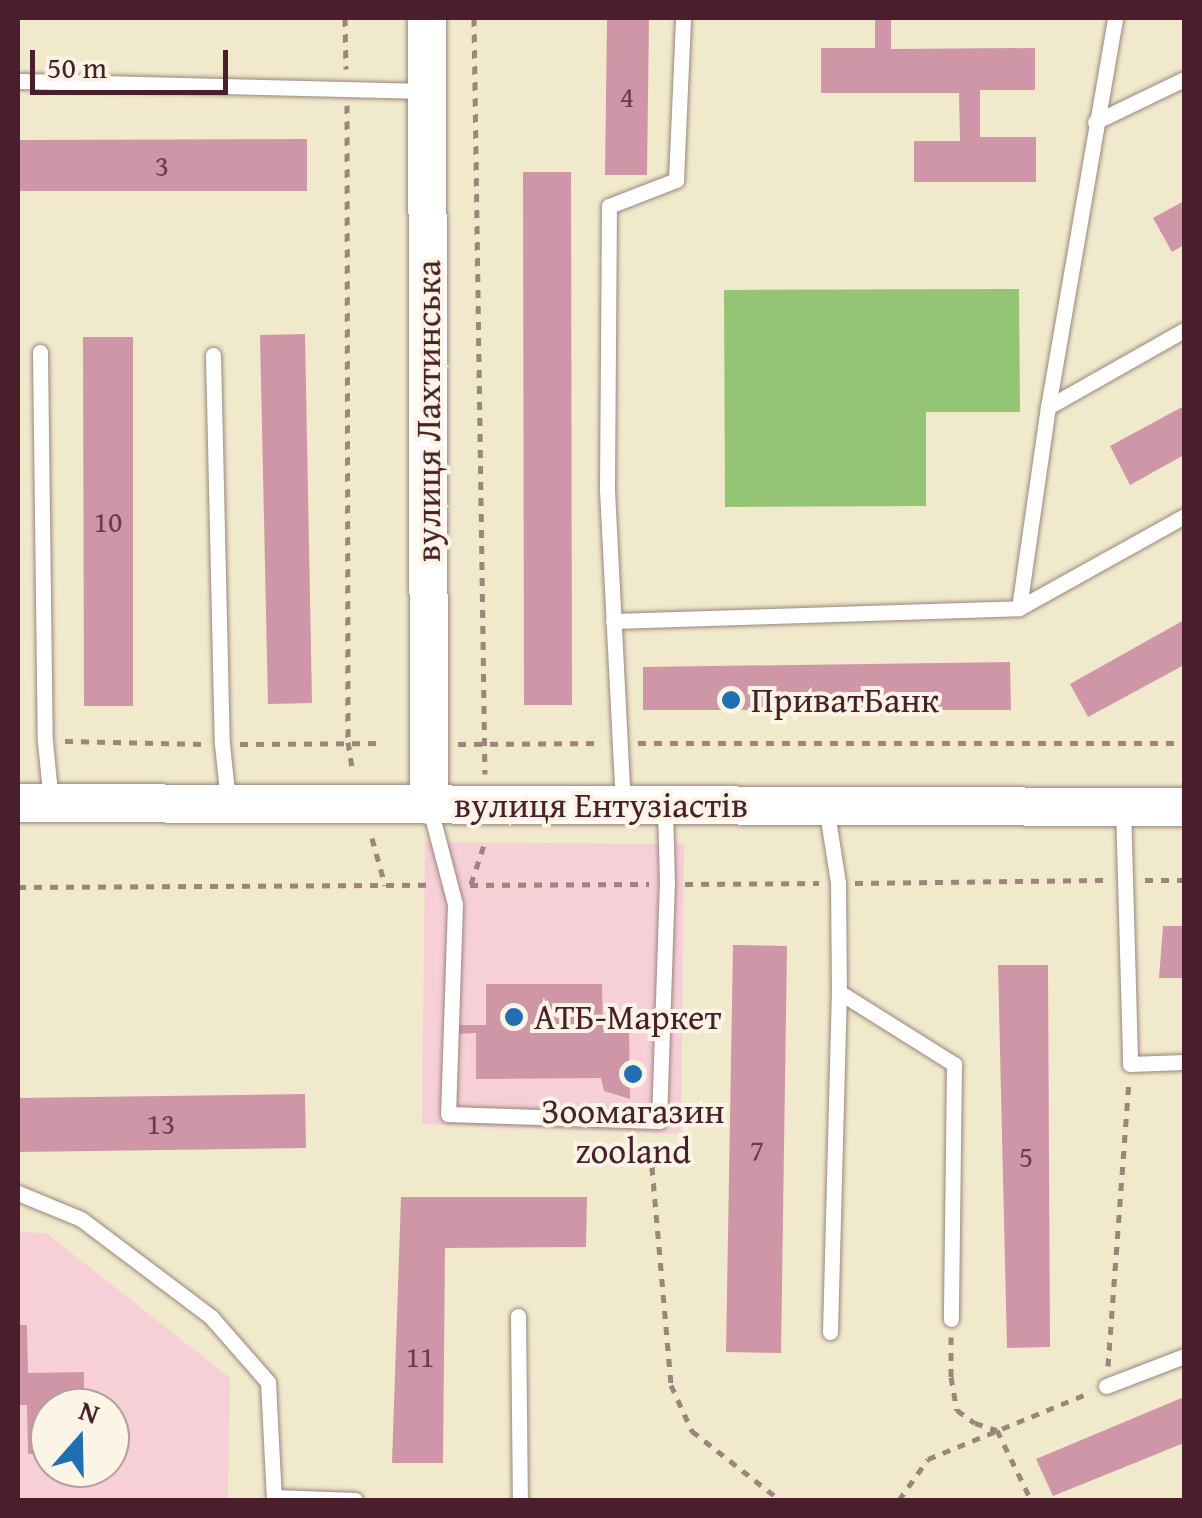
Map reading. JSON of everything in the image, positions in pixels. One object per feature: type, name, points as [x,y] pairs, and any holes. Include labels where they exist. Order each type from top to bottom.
[{"type":"street","name":"вулиця Лахтинська","points":[[427,18],[429,805]]},
{"type":"street","name":"вулиця Ентузіастів","points":[[34,803],[1184,807]]},
{"type":"lane","points":[[623,806],[607,489],[609,206],[676,180],[683,18]]},
{"type":"lane","points":[[1019,608],[1048,407],[1116,18]]},
{"type":"lane","points":[[1095,122],[1184,79]]},
{"type":"lane","points":[[18,81],[427,91]]},
{"type":"lane","points":[[1048,407],[1184,330]]},
{"type":"lane","points":[[34,803],[46,741],[40,352]]},
{"type":"lane","points":[[213,356],[222,744],[228,804]]},
{"type":"lane","points":[[613,620],[1019,608],[1184,516]]},
{"type":"lane","points":[[429,805],[456,904],[448,1114],[659,1121],[667,884],[665,806]]},
{"type":"lane","points":[[826,806],[838,883],[839,992],[830,1332]]},
{"type":"lane","points":[[1123,807],[1130,1064],[1184,1062]]},
{"type":"lane","points":[[839,992],[954,1064],[951,1318]]},
{"type":"lane","points":[[18,1193],[81,1219],[211,1317],[268,1382],[274,1499],[355,1500]]},
{"type":"lane","points":[[518,1316],[520,1500]]},
{"type":"lane","points":[[1106,1386],[1184,1356]]},
{"type":"path","points":[[345,18],[348,742],[355,788]]},
{"type":"path","points":[[474,18],[487,744],[484,782]]},
{"type":"path","points":[[445,744],[1184,743]]},
{"type":"path","points":[[372,838],[385,885]]},
{"type":"path","points":[[471,885],[486,839]]},
{"type":"path","points":[[18,887],[1184,880]]},
{"type":"path","points":[[899,1500],[928,1459],[1106,1386],[1130,1064]]},
{"type":"path","points":[[652,1168],[671,1384],[692,1432],[780,1500]]},
{"type":"path","points":[[951,1318],[950,1377],[957,1410],[976,1424],[996,1430],[1031,1500]]},
{"type":"shaded area","points":[[425,842],[684,844],[681,1134],[422,1124]]},
{"type":"shaded area","points":[[18,1232],[46,1233],[230,1378],[228,1500],[18,1500]]},
{"type":"green space","points":[[1019,289],[1020,412],[926,412],[926,506],[725,507],[724,290]]},
{"type":"building","points":[[607,18],[649,18],[647,175],[605,175]]},
{"type":"building","points":[[875,18],[891,18],[891,49],[1035,48],[1035,90],[980,90],[980,137],[1036,137],[1036,182],[914,182],[914,141],[960,141],[959,93],[821,93],[821,48],[875,48]]},
{"type":"building","points":[[307,139],[307,191],[18,191],[18,140]]},
{"type":"building","points":[[523,172],[571,172],[572,705],[524,705]]},
{"type":"building","points":[[1184,201],[1184,245],[1172,252],[1153,218]]},
{"type":"building","points":[[305,334],[312,703],[268,704],[260,335]]},
{"type":"building","points":[[83,337],[133,337],[133,706],[84,706]]},
{"type":"building","points":[[1184,406],[1184,455],[1130,485],[1110,446]]},
{"type":"building","points":[[1184,620],[1184,665],[1088,717],[1070,684]]},
{"type":"building","points":[[1010,662],[1011,710],[643,710],[643,667]]},
{"type":"building","points":[[1163,926],[1184,926],[1184,978],[1159,978]]},
{"type":"building","points":[[733,945],[787,946],[781,1353],[726,1352]]},
{"type":"building","points":[[998,965],[1048,965],[1050,1347],[1007,1348]]},
{"type":"building","points":[[486,984],[602,984],[603,1029],[629,1029],[630,1099],[604,1091],[601,1078],[476,1079],[476,1033],[455,1034],[455,1025],[486,1025]]},
{"type":"building","points":[[305,1094],[306,1148],[18,1152],[18,1098]]},
{"type":"building","points":[[401,1197],[587,1197],[586,1247],[445,1248],[443,1463],[392,1463]]},
{"type":"building","points":[[18,1325],[27,1325],[28,1373],[84,1372],[84,1388],[30,1388],[30,1454],[27,1405],[18,1405]]},
{"type":"building","points":[[1184,1397],[1184,1443],[1053,1496],[1036,1459]]},
{"type":"place","name":"ПриватБанк","points":[[731,700]]},
{"type":"place","name":"АТБ-Маркет","points":[[514,1017]]},
{"type":"place","name":"Зоомагазин zooland","points":[[633,1074]]}]
